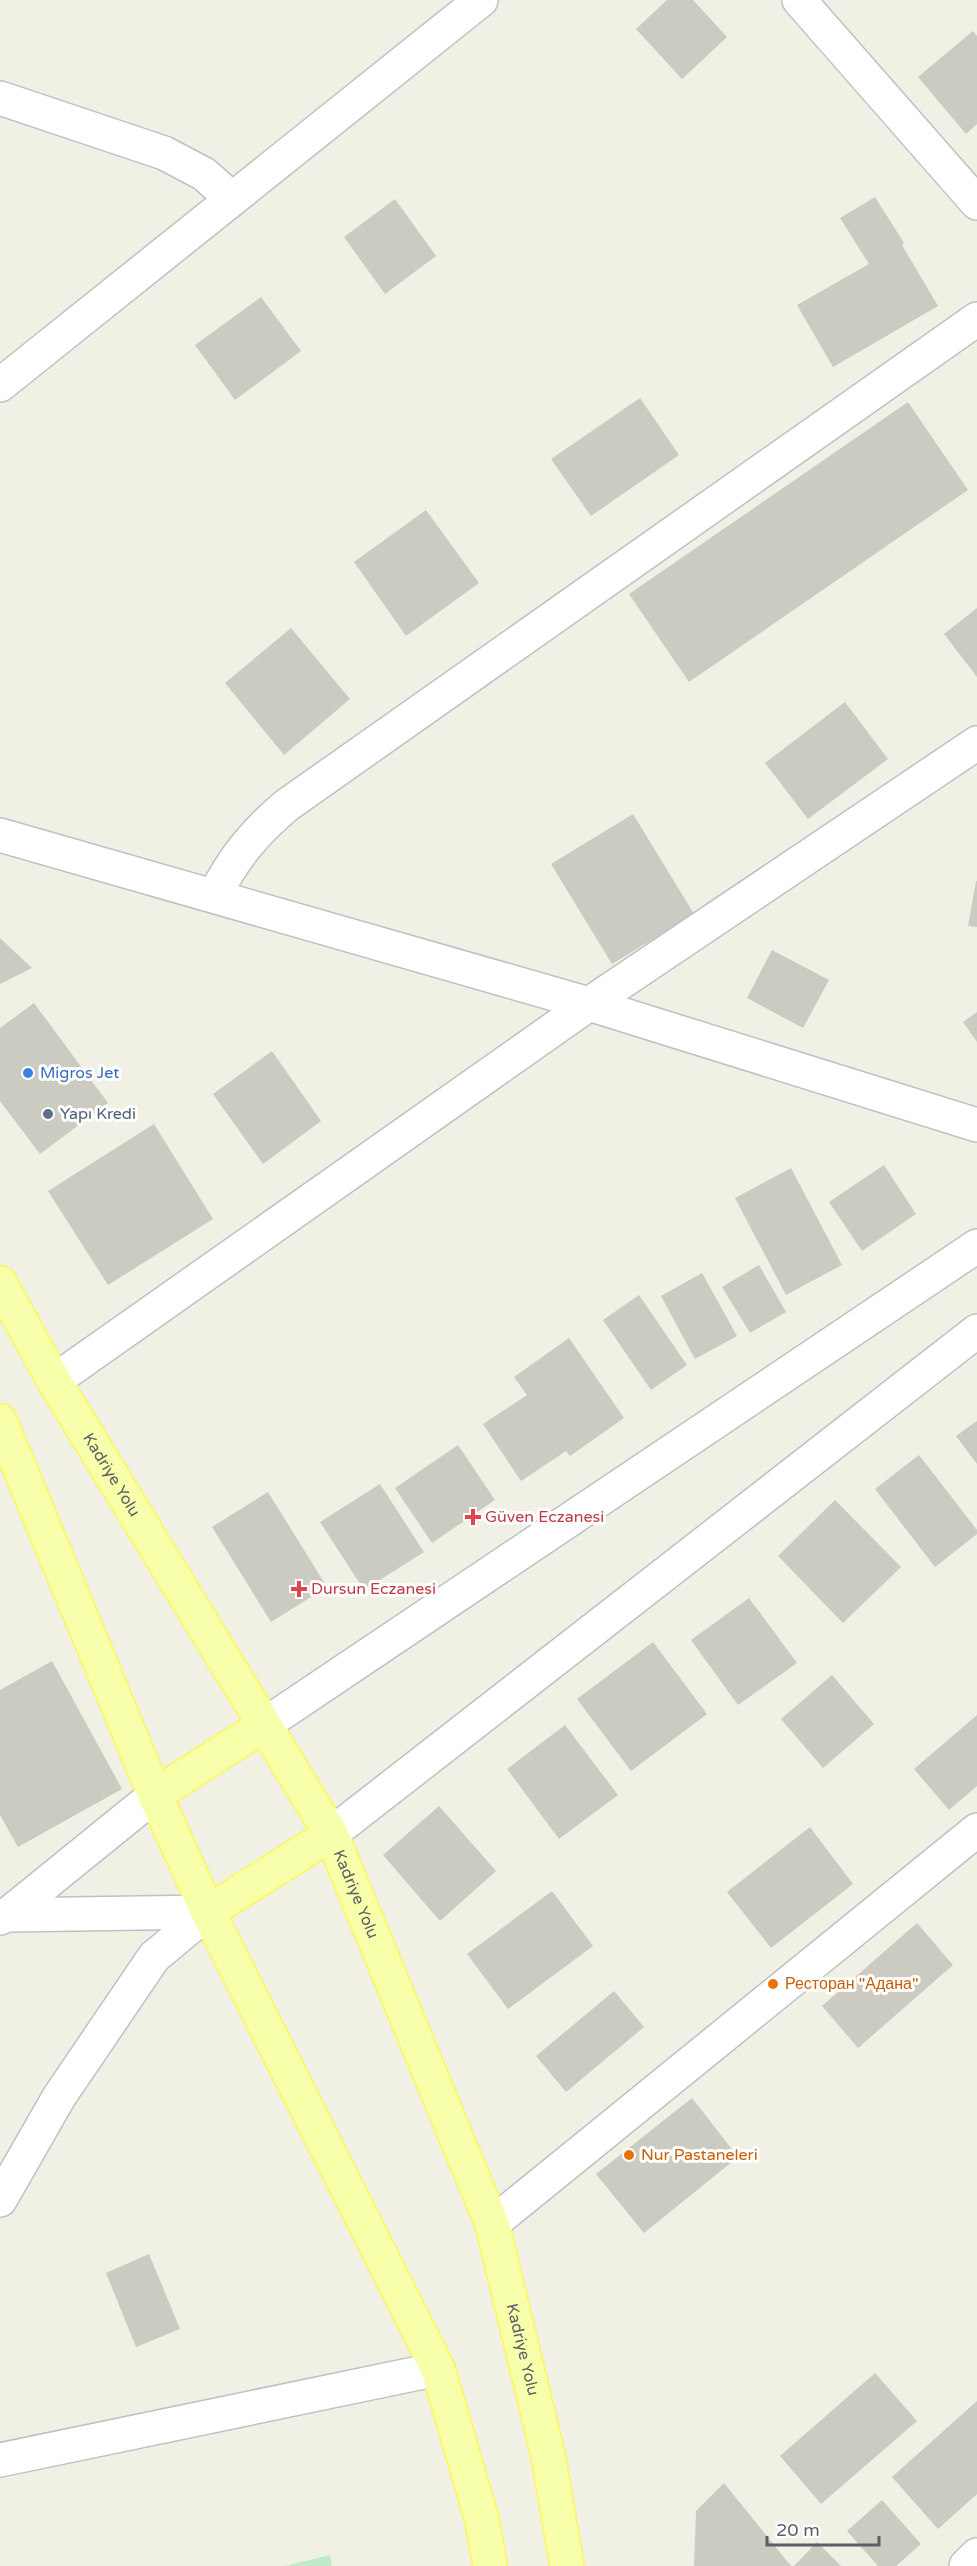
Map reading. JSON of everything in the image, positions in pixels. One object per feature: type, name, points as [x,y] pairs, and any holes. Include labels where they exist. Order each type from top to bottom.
[{"type":"main road","name":"Kadriye Yolu","points":[[0,1283],[54,1380],[331,1834],[492,2224],[548,2455],[567,2566]]},
{"type":"main road","points":[[0,1421],[155,1795],[208,1912],[438,2369],[482,2520],[490,2566]]},
{"type":"main road","points":[[155,1795],[264,1725]]},
{"type":"main road","points":[[208,1912],[331,1834]]},
{"type":"street","points":[[0,385],[482,0]]},
{"type":"street","points":[[799,0],[977,203]]},
{"type":"street","points":[[0,98],[164,153],[204,174],[232,199]]},
{"type":"street","points":[[215,895],[241,850],[262,826],[287,805],[977,319]]},
{"type":"street","points":[[54,1380],[589,1004],[977,743]]},
{"type":"street","points":[[0,835],[589,1004],[977,1125]]},
{"type":"street","points":[[264,1725],[977,1246]]},
{"type":"street","points":[[331,1834],[977,1331]]},
{"type":"street","points":[[2,1920],[155,1795]]},
{"type":"street","points":[[492,2224],[977,1830]]},
{"type":"street","points":[[2,1920],[208,1912]]},
{"type":"street","points":[[0,2200],[59,2097],[154,1957],[208,1912]]},
{"type":"street","points":[[0,2460],[438,2369]]},
{"type":"street","points":[[966,2566],[977,2555]]},
{"type":"green space","points":[[330,2555],[332,2566],[285,2566]]},
{"type":"building","points":[[667,0],[693,0],[727,37],[682,79],[636,29]]},
{"type":"building","points":[[973,31],[977,36],[977,124],[966,134],[918,77]]},
{"type":"building","points":[[875,197],[904,243],[902,245],[938,306],[833,367],[797,305],[869,264],[840,218]]},
{"type":"building","points":[[395,199],[436,256],[385,294],[344,237]]},
{"type":"building","points":[[261,297],[301,351],[235,400],[195,345]]},
{"type":"building","points":[[640,398],[679,455],[591,516],[551,459]]},
{"type":"building","points":[[908,402],[968,490],[689,682],[629,594]]},
{"type":"building","points":[[426,510],[479,583],[406,636],[354,562]]},
{"type":"building","points":[[977,608],[977,677],[944,634]]},
{"type":"building","points":[[291,628],[350,699],[284,755],[225,683]]},
{"type":"building","points":[[845,702],[888,759],[808,819],[765,763]]},
{"type":"building","points":[[633,814],[694,914],[612,964],[551,864]]},
{"type":"building","points":[[977,881],[977,927],[968,926]]},
{"type":"building","points":[[0,938],[32,968],[0,984]]},
{"type":"building","points":[[772,950],[829,980],[803,1028],[747,998]]},
{"type":"building","points":[[34,1003],[108,1103],[40,1154],[0,1101],[0,1028]]},
{"type":"building","points":[[977,1012],[977,1042],[963,1022]]},
{"type":"building","points":[[272,1051],[321,1121],[263,1164],[213,1094]]},
{"type":"building","points":[[154,1124],[213,1219],[108,1285],[48,1191]]},
{"type":"building","points":[[884,1165],[916,1214],[862,1251],[829,1202]]},
{"type":"building","points":[[791,1168],[842,1265],[786,1295],[735,1198]]},
{"type":"building","points":[[759,1265],[786,1312],[750,1333],[722,1287]]},
{"type":"building","points":[[702,1273],[737,1336],[695,1359],[661,1296]]},
{"type":"building","points":[[639,1295],[687,1365],[651,1390],[603,1320]]},
{"type":"building","points":[[569,1338],[624,1418],[570,1456],[566,1451],[521,1481],[483,1424],[527,1395],[514,1377]]},
{"type":"building","points":[[977,1421],[977,1464],[956,1436]]},
{"type":"building","points":[[458,1445],[495,1500],[432,1543],[395,1488]]},
{"type":"building","points":[[919,1455],[977,1530],[977,1534],[935,1567],[875,1489]]},
{"type":"building","points":[[380,1484],[424,1552],[364,1590],[320,1522]]},
{"type":"building","points":[[268,1492],[327,1587],[271,1622],[212,1527]]},
{"type":"building","points":[[835,1500],[901,1567],[843,1623],[778,1556]]},
{"type":"building","points":[[749,1598],[797,1663],[738,1705],[691,1640]]},
{"type":"building","points":[[653,1642],[707,1714],[631,1771],[577,1699]]},
{"type":"building","points":[[52,1661],[122,1789],[18,1847],[0,1815],[0,1690]]},
{"type":"building","points":[[832,1675],[874,1724],[823,1768],[781,1719]]},
{"type":"building","points":[[977,1715],[977,1786],[949,1810],[914,1769]]},
{"type":"building","points":[[565,1725],[618,1795],[559,1839],[507,1769]]},
{"type":"building","points":[[439,1806],[496,1871],[440,1921],[383,1855]]},
{"type":"building","points":[[810,1827],[853,1884],[771,1948],[727,1892]]},
{"type":"building","points":[[552,1891],[593,1946],[508,2009],[467,1954]]},
{"type":"building","points":[[917,1923],[953,1965],[858,2048],[822,2006]]},
{"type":"building","points":[[614,1991],[644,2027],[566,2092],[536,2056]]},
{"type":"building","points":[[692,2098],[738,2157],[644,2233],[596,2174]]},
{"type":"building","points":[[149,2254],[180,2329],[136,2347],[106,2273]]},
{"type":"building","points":[[875,2373],[917,2421],[821,2504],[780,2456]]},
{"type":"building","points":[[977,2401],[977,2494],[938,2529],[892,2477]]},
{"type":"building","points":[[724,2483],[791,2566],[694,2566],[696,2511]]},
{"type":"building","points":[[882,2500],[921,2544],[896,2566],[878,2566],[847,2531]]},
{"type":"building","points":[[817,2542],[841,2566],[794,2566]]},
{"type":"place","name":"Migros Jet","points":[[28,1073]]},
{"type":"place","name":"Yapı Kredi","points":[[48,1114]]},
{"type":"place","name":"Güven Eczanesi","points":[[473,1517]]},
{"type":"place","name":"Dursun Eczanesi","points":[[299,1589]]},
{"type":"place","name":"Ресторан \"Адана\"","points":[[773,1984]]},
{"type":"place","name":"Nur Pastaneleri","points":[[629,2155]]}]
